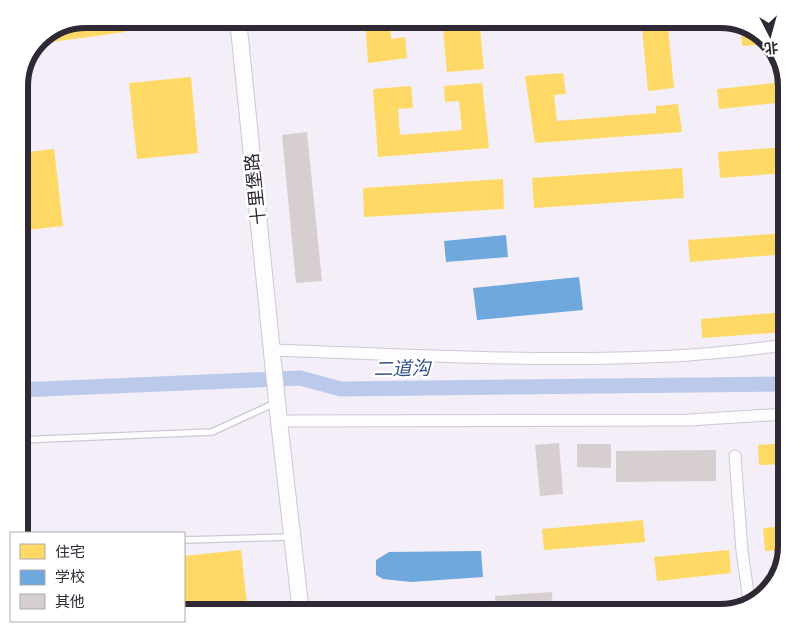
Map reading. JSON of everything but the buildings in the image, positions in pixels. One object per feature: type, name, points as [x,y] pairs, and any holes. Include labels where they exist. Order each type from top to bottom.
[{"type":"street","name":"十里堡路","points":[[239,27],[276,395]]},
{"type":"street","points":[[272,354],[647,358],[732,352],[778,346]]},
{"type":"street","points":[[276,395],[300,604]]},
{"type":"street","points":[[279,421],[690,420],[778,414]]},
{"type":"street","points":[[735,456],[742,552],[749,597]]},
{"type":"lane","points":[[28,440],[212,432],[276,395]]},
{"type":"lane","points":[[185,540],[292,537]]},
{"type":"waterway","name":"二道沟","points":[[28,390],[300,378],[341,389],[778,384]]}]
